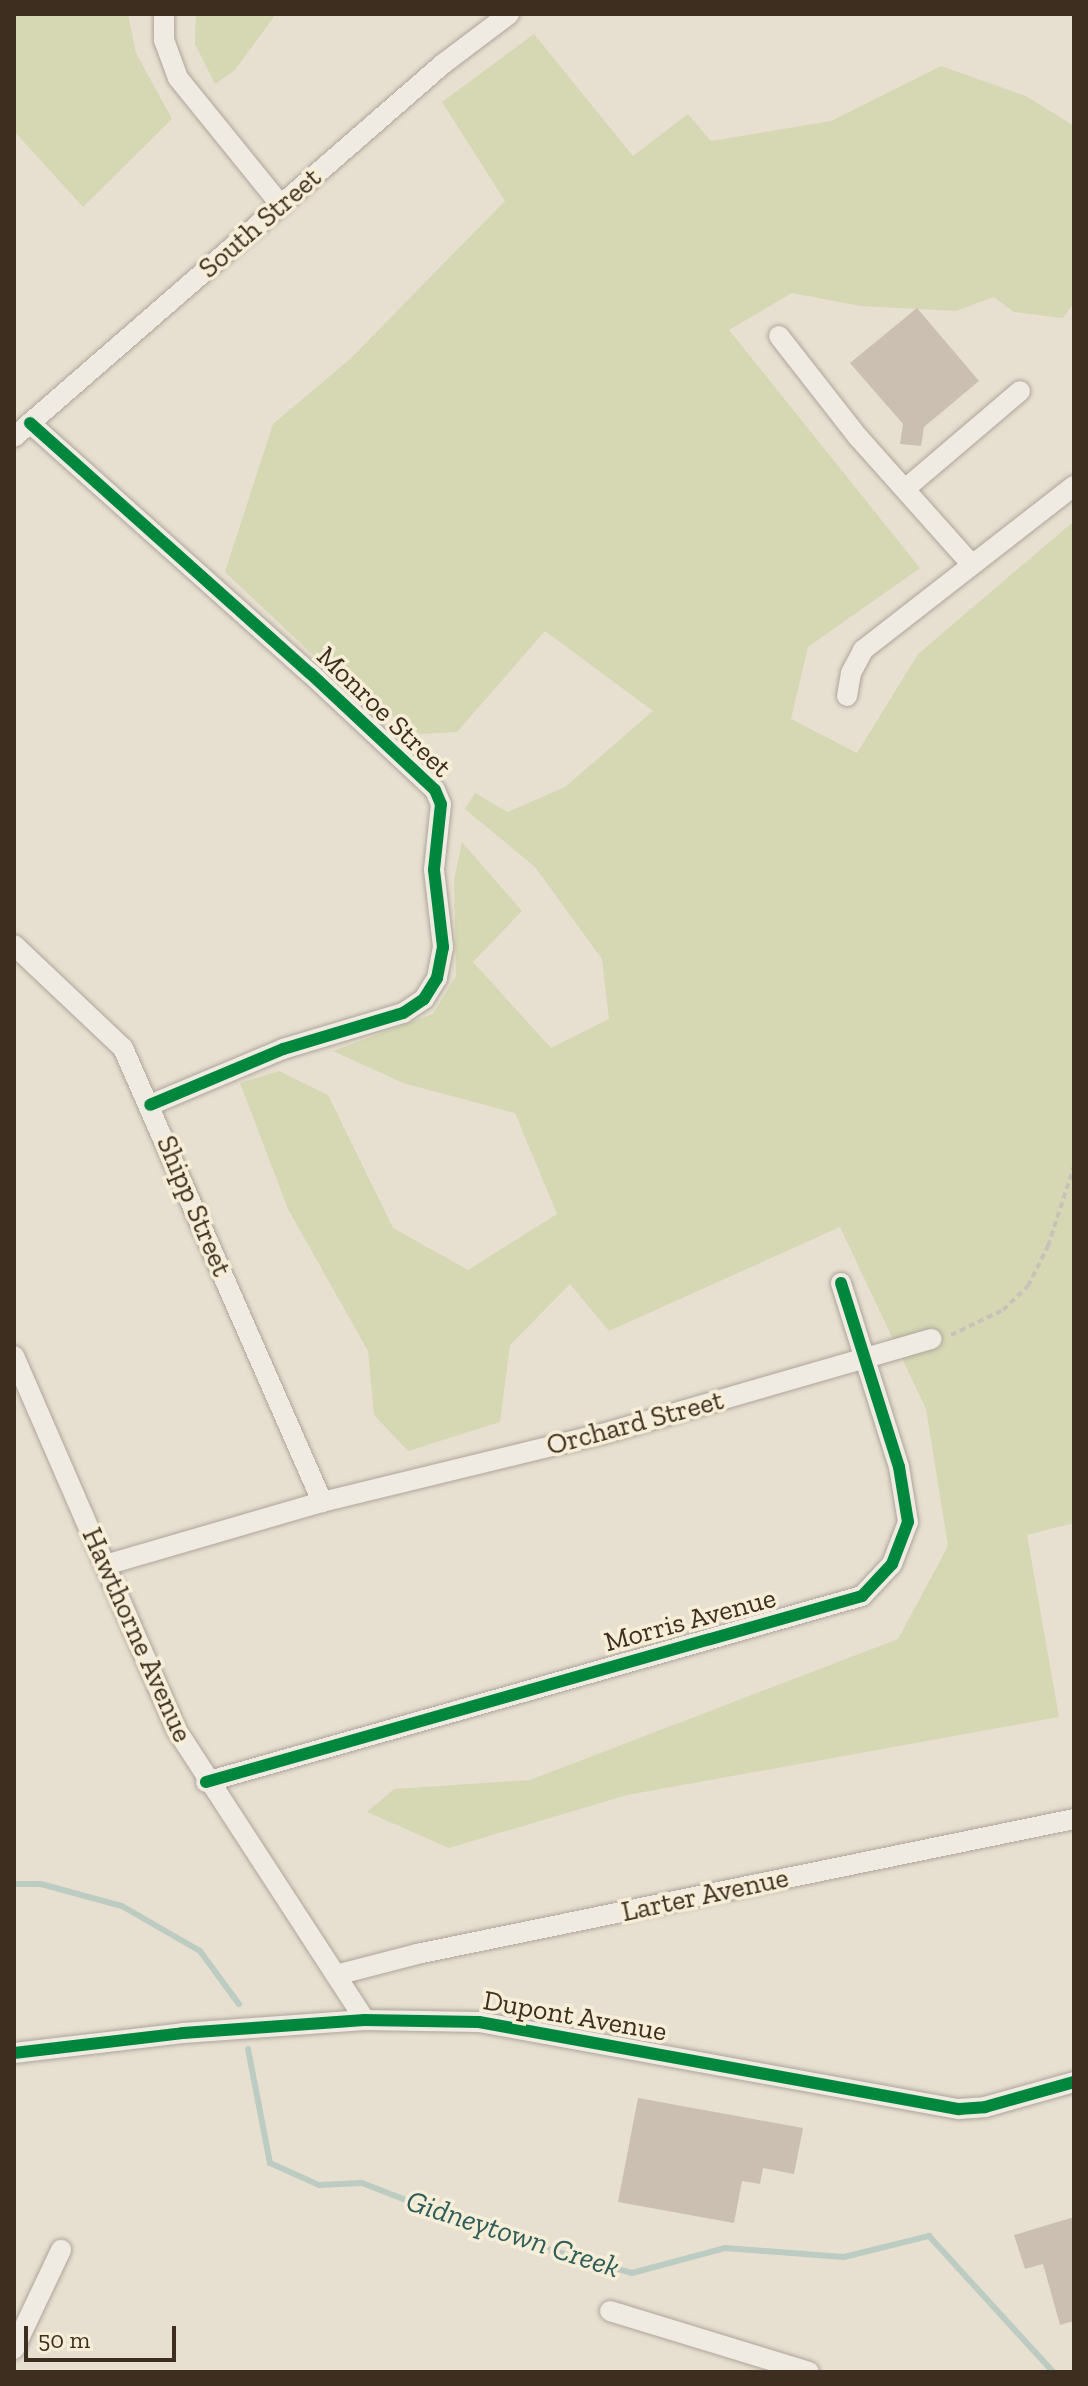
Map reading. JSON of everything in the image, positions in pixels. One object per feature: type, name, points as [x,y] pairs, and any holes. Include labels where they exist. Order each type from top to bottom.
[{"type":"street","points":[[164,14],[164,40],[178,78],[281,205]]},
{"type":"street","name":"South Street","points":[[22,430],[281,205],[509,14]]},
{"type":"street","points":[[779,336],[972,565]]},
{"type":"street","points":[[905,489],[1020,391]]},
{"type":"street","name":"Monroe Street","points":[[22,430],[310,673],[435,790],[441,804],[434,870],[443,947],[437,978],[424,999],[403,1013],[283,1049],[150,1105]]},
{"type":"street","points":[[847,696],[851,673],[863,650],[1074,486]]},
{"type":"street","name":"Shipp Street","points":[[14,945],[113,1036],[150,1105],[322,1502]]},
{"type":"street","name":"Morris Avenue","points":[[206,1782],[862,1596],[892,1564],[908,1522],[899,1467],[841,1283]]},
{"type":"street","name":"Orchard Street","points":[[105,1565],[322,1502],[602,1434],[932,1339]]},
{"type":"street","name":"Hawthorne Avenue","points":[[14,1356],[156,1690],[206,1782],[365,2020]]},
{"type":"street","name":"Larter Avenue","points":[[336,1975],[1074,1819]]},
{"type":"street","name":"Dupont Avenue","points":[[14,2053],[183,2033],[365,2020],[479,2022],[959,2109],[985,2107],[1074,2082]]},
{"type":"street","points":[[14,2349],[61,2250]]},
{"type":"street","points":[[610,2311],[769,2356],[809,2372]]},
{"type":"path","points":[[932,1339],[966,1331],[1003,1310],[1028,1286],[1048,1246],[1074,1166]]},
{"type":"green space","points":[[14,14],[128,14],[136,53],[172,119],[83,207],[14,131]]},
{"type":"green space","points":[[196,14],[276,14],[235,70],[215,84],[195,44]]},
{"type":"green space","points":[[534,34],[633,156],[688,114],[711,141],[831,121],[941,66],[1026,96],[1074,126],[1074,303],[1063,318],[1014,312],[994,297],[956,311],[860,306],[792,293],[729,330],[920,568],[808,647],[791,719],[857,753],[918,654],[1074,521],[1074,1523],[1027,1535],[1059,1717],[627,1795],[449,1848],[367,1812],[394,1789],[530,1780],[898,1639],[948,1546],[926,1409],[840,1227],[609,1331],[570,1284],[510,1345],[500,1422],[408,1451],[374,1415],[368,1351],[288,1209],[240,1083],[279,1071],[328,1095],[393,1228],[468,1270],[557,1214],[515,1113],[403,1083],[333,1051],[433,1014],[456,976],[454,880],[462,842],[522,911],[473,962],[551,1048],[609,1019],[602,959],[535,867],[465,809],[475,793],[508,812],[565,787],[653,711],[545,631],[457,732],[420,734],[346,686],[225,572],[273,424],[350,359],[505,201],[442,102]]},
{"type":"building","points":[[917,308],[979,381],[924,427],[921,446],[900,444],[903,424],[850,363]]},
{"type":"building","points":[[638,2098],[803,2128],[794,2174],[763,2168],[760,2184],[742,2181],[734,2223],[618,2202]]},
{"type":"building","points":[[1074,2217],[1074,2321],[1060,2325],[1043,2264],[1025,2269],[1014,2235]]},
{"type":"waterway","name":"Gidneytown Creek","points":[[14,1884],[41,1884],[122,1906],[200,1951],[239,2004]]},
{"type":"waterway","name":"Gidneytown Creek","points":[[248,2049],[270,2163],[319,2185],[362,2183],[491,2233],[632,2273],[725,2248],[844,2257],[929,2236],[1053,2372]]},
{"type":"cycle path","points":[[30,423],[310,673],[435,790],[441,804],[434,870],[443,947],[437,978],[424,999],[403,1013],[283,1049],[150,1105]]},
{"type":"cycle path","points":[[206,1782],[862,1596],[892,1564],[908,1522],[899,1467],[841,1283]]},
{"type":"cycle path","points":[[14,2053],[183,2033],[365,2020],[479,2022],[959,2109],[985,2107],[1074,2082]]}]
